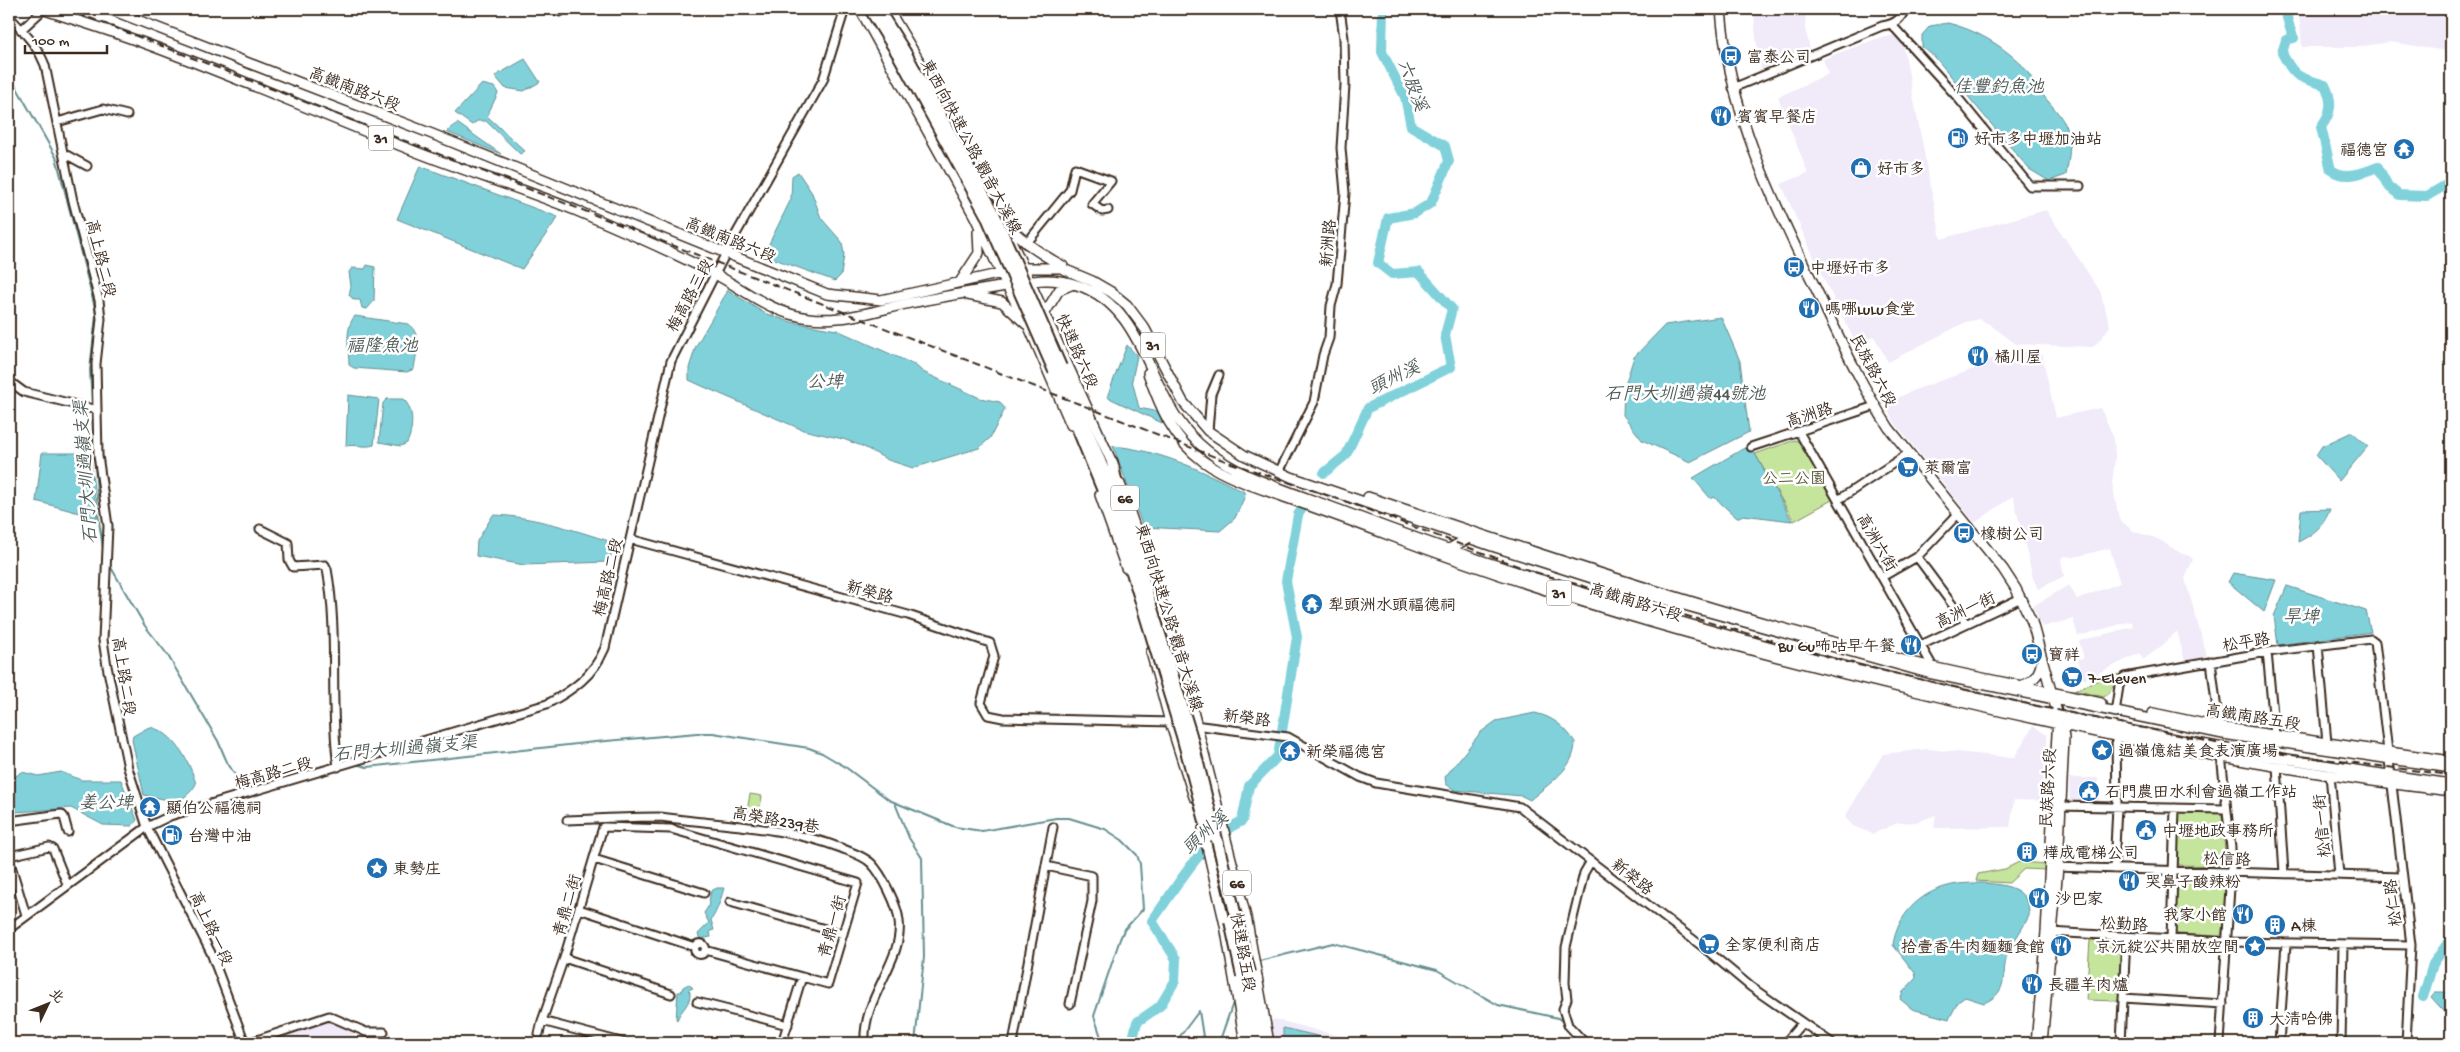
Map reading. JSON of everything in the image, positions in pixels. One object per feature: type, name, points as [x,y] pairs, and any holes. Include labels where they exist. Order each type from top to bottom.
[{"type":"highway","name":"東西向快速公路 觀音大溪線","points":[[870,9],[899,56],[986,215],[1058,369]]},
{"type":"highway","name":"東西向快速公路 觀音大溪線","points":[[878,9],[915,70],[993,211],[1123,528],[1182,736],[1222,887],[1254,1043]]},
{"type":"highway","points":[[1112,462],[1123,528]]},
{"type":"highway","points":[[1090,468],[1123,528]]},
{"type":"highway","name":"東西向快速公路 觀音大溪線","points":[[1142,591],[1191,735],[1250,973],[1263,1043]]},
{"type":"main road","name":"高鐵南路六段","points":[[43,9],[148,45],[418,153],[577,210],[715,274],[766,304],[788,314],[814,319],[841,318],[948,295],[1006,286],[1030,279],[1074,284],[1088,289],[1105,301],[1128,324],[1167,402],[1192,437],[1222,461],[1248,475],[1449,550],[1673,621],[1778,650],[2060,722]]},
{"type":"main road","name":"高鐵南路六段","points":[[109,9],[432,134],[827,294],[881,300],[903,297],[1025,268],[1061,268],[1092,280],[1111,292],[1137,317],[1183,402],[1208,430],[1244,455],[1282,471],[1291,477],[1433,526],[1473,536]]},
{"type":"main road","name":"66","points":[[860,9],[974,217],[1006,286],[1029,327],[1090,468],[1143,619],[1170,722]]},
{"type":"main road","name":"快速路六段","points":[[888,9],[936,89],[1025,268],[1112,462],[1176,645],[1195,725]]},
{"type":"main road","name":"民族路六段","points":[[1721,9],[1723,35],[1733,88],[1774,202],[1875,406],[1910,454],[2003,569],[2021,598],[2032,622],[2060,722],[2054,867],[2042,1043]]},
{"type":"main road","name":"31","points":[[996,211],[1005,224],[1026,244],[1041,254],[1092,280]]},
{"type":"main road","points":[[960,282],[979,253],[980,243],[974,217]]},
{"type":"main road","points":[[1045,313],[1059,290],[1074,284]]},
{"type":"main road","points":[[948,295],[974,295],[1002,302],[1029,327]]},
{"type":"main road","name":"高鐵南路六段","points":[[1137,339],[1162,411],[1189,449],[1202,460],[1236,479],[1440,554],[1592,604],[1751,651],[2060,722]]},
{"type":"main road","name":"高鐵南路六段","points":[[1282,471],[1292,472],[1324,482],[1473,536],[1747,624],[1928,673],[2053,695]]},
{"type":"main road","points":[[1430,543],[1435,533],[1433,526]]},
{"type":"main road","points":[[1440,554],[1473,536]]},
{"type":"main road","name":"高鐵南路六段","points":[[1491,542],[1780,626],[1933,667],[2023,685],[2053,695]]},
{"type":"main road","points":[[1491,542],[1494,564]]},
{"type":"main road","points":[[1747,624],[1780,626]]},
{"type":"main road","points":[[1751,651],[1778,650]]},
{"type":"main road","points":[[2023,685],[2031,682],[2038,674],[2042,658]]},
{"type":"main road","name":"高鐵南路五段","points":[[2053,695],[2219,726],[2326,743],[2451,768]]},
{"type":"main road","name":"高鐵南路五段","points":[[2053,695],[2223,734],[2451,761]]},
{"type":"main road","name":"快速路五段","points":[[1170,722],[1204,832],[1234,976],[1245,1043]]},
{"type":"main road","name":"31","points":[[2060,722],[2116,737],[2277,766],[2330,774],[2451,784]]},
{"type":"main road","name":"31","points":[[2060,722],[2226,749],[2451,791]]},
{"type":"main road","name":"快速路五段","points":[[1195,725],[1247,921],[1269,1043]]},
{"type":"main road","name":"民族路六段","points":[[2036,1043],[2049,932]]},
{"type":"street","points":[[22,30],[43,9]]},
{"type":"street","name":"梅高路三段","points":[[633,528],[671,361],[715,274],[823,80],[845,9]]},
{"type":"street","name":"新洲路","points":[[1282,471],[1314,402],[1323,355],[1329,338],[1331,306],[1337,284],[1346,193],[1341,148],[1345,85],[1344,38],[1340,9]]},
{"type":"street","points":[[1733,88],[1882,26],[1892,25],[1899,20],[1905,9]]},
{"type":"street","name":"高上路二段","points":[[9,16],[40,51],[73,201],[99,300],[101,319],[94,409],[108,526],[103,640],[128,768],[148,827]]},
{"type":"street","points":[[1892,25],[1958,98],[2030,186],[2080,186]]},
{"type":"street","points":[[57,122],[103,109],[127,115]]},
{"type":"street","points":[[63,153],[87,166]]},
{"type":"street","points":[[1026,244],[1070,190],[1075,168],[1111,181],[1092,204],[1102,211],[1108,210]]},
{"type":"street","points":[[1208,430],[1211,394],[1219,375]]},
{"type":"street","points":[[9,381],[24,392],[94,409]]},
{"type":"street","name":"高洲路","points":[[1751,447],[1875,406]]},
{"type":"street","name":"高洲六街","points":[[1799,432],[1933,667]]},
{"type":"street","points":[[1838,500],[1910,454]]},
{"type":"street","points":[[1882,577],[1918,557],[1958,514]]},
{"type":"street","name":"梅高路二段","points":[[9,929],[67,884],[148,827],[170,816],[338,764],[351,763],[537,707],[576,687],[598,664],[605,648],[633,528]]},
{"type":"street","points":[[260,529],[288,543],[289,560],[293,567],[320,563],[325,564],[327,569],[335,658],[334,730],[338,764]]},
{"type":"street","name":"新榮路","points":[[630,539],[908,615],[990,643],[994,656],[982,703],[988,715],[1004,718],[1170,722],[1288,737],[1360,777],[1376,783],[1520,807],[1703,947],[1751,987],[1832,1043]]},
{"type":"street","points":[[1918,557],[1966,623]]},
{"type":"street","name":"高洲一街","points":[[1921,645],[2021,598]]},
{"type":"street","name":"松平路","points":[[2116,706],[2119,686],[2124,677],[2211,660],[2371,639],[2375,642],[2390,755]]},
{"type":"street","points":[[2318,645],[2326,743]]},
{"type":"street","points":[[2267,652],[2275,735]]},
{"type":"street","points":[[2211,660],[2219,726]]},
{"type":"street","points":[[2114,869],[2117,806],[2116,737]]},
{"type":"street","name":"松仁路","points":[[2390,755],[2411,945],[2406,1043]]},
{"type":"street","points":[[2220,756],[2231,848],[2228,942],[2220,1043]]},
{"type":"street","points":[[2277,766],[2284,873]]},
{"type":"street","name":"松信一街","points":[[2330,774],[2339,876]]},
{"type":"street","points":[[2057,806],[2226,809]]},
{"type":"street","points":[[2171,939],[2175,808]]},
{"type":"street","points":[[9,821],[61,814],[64,817],[68,832]]},
{"type":"street","name":"高榮路239巷","points":[[568,820],[660,817],[774,830],[820,840],[871,863],[879,874],[897,909],[900,933],[898,947],[870,1008],[865,1043]]},
{"type":"street","name":"高上路一段","points":[[148,827],[211,953],[246,1043]]},
{"type":"street","name":"青鼎二街","points":[[539,1034],[603,827],[671,829],[729,844]]},
{"type":"street","points":[[1013,1043],[1053,827]]},
{"type":"street","name":"青鼎一街","points":[[729,844],[858,883],[828,984],[802,977]]},
{"type":"street","points":[[26,915],[9,857],[49,847],[53,849],[67,884]]},
{"type":"street","points":[[594,859],[704,893]]},
{"type":"street","points":[[1585,1043],[1568,1025],[1563,1009],[1567,999],[1565,983],[1566,947],[1584,873],[1591,861]]},
{"type":"street","points":[[1046,866],[1092,876],[1092,901],[1070,1004]]},
{"type":"street","name":"松信路","points":[[2054,867],[2402,877]]},
{"type":"street","points":[[730,902],[843,934]]},
{"type":"street","points":[[579,909],[695,947],[695,951],[699,954],[705,950],[802,977],[782,1043]]},
{"type":"street","name":"松勤路","points":[[2049,932],[2228,942],[2411,945]]},
{"type":"street","points":[[2121,1043],[2126,937]]},
{"type":"street","points":[[2279,1043],[2286,944]]},
{"type":"street","points":[[2341,1043],[2343,944]]},
{"type":"street","points":[[564,958],[671,994]]},
{"type":"street","points":[[2123,998],[2223,1004]]},
{"type":"street","points":[[697,1002],[788,1025]]},
{"type":"street","points":[[246,1043],[329,1016],[366,1032],[384,1032]]},
{"type":"street","points":[[542,1021],[625,1043]]},
{"type":"street","points":[[1786,1043],[1802,1024]]},
{"type":"shaded area","points":[[1754,9],[1806,9],[1805,28],[1810,49],[1761,69],[1756,40]]},
{"type":"shaded area","points":[[2296,9],[2402,9],[2422,13],[2435,9],[2451,9],[2451,39],[2446,39],[2446,51],[2391,42],[2356,47],[2302,47],[2299,12]]},
{"type":"shaded area","points":[[1901,34],[1941,239],[2046,210],[2100,291],[2110,326],[2093,347],[2016,344],[1979,319],[1966,322],[1888,362],[1874,336],[1856,344],[1821,273],[1781,184],[1808,173],[1778,97],[1828,74],[1823,59],[1876,39]]},
{"type":"shaded area","points":[[2021,352],[2042,355],[2056,418],[2100,408],[2114,438],[2115,459],[2112,483],[2119,519],[2133,531],[2158,539],[2193,559],[2185,579],[2207,656],[2185,662],[2177,631],[2143,660],[2140,653],[2084,680],[2078,659],[2084,658],[2079,641],[2133,627],[2132,621],[2078,636],[2073,619],[2042,627],[2033,606],[2069,585],[2077,599],[2120,583],[2110,548],[2075,557],[2063,556],[2061,560],[2064,576],[2038,589],[2033,578],[2013,496],[1975,523],[1895,423],[1884,404],[1917,389],[1977,368],[1991,359]]},
{"type":"shaded area","points":[[2033,726],[2047,735],[2048,801],[2014,800],[2010,827],[1934,828],[1936,815],[1916,822],[1897,823],[1873,834],[1853,826],[1845,817],[1883,754],[1927,749],[2014,758]]},
{"type":"shaded area","points":[[2069,778],[2098,778],[2099,802],[2070,802]]},
{"type":"shaded area","points":[[329,1018],[350,1029],[359,1043],[257,1043]]},
{"type":"shaded area","points":[[1274,1019],[1339,1036],[1376,1043],[1273,1043],[1270,1023]]},
{"type":"green space","name":"公二公園","points":[[1795,440],[1799,442],[1832,500],[1794,521],[1755,454]]},
{"type":"green space","points":[[2115,674],[2120,675],[2104,697],[2074,690],[2085,687]]},
{"type":"green space","points":[[750,794],[762,796],[758,819],[746,817]]},
{"type":"green space","points":[[2181,811],[2218,812],[2222,815],[2226,863],[2222,866],[2179,865],[2177,862],[2178,814]]},
{"type":"green space","points":[[2019,862],[2047,864],[2046,870],[2024,869],[2009,883],[1976,881],[1978,874],[2005,869]]},
{"type":"green space","points":[[2179,878],[2223,879],[2226,882],[2222,934],[2219,936],[2178,934],[2175,931],[2176,881]]},
{"type":"green space","points":[[2090,940],[2122,942],[2119,1001],[2086,1000]]},
{"type":"water","name":"佳豐釣魚池","points":[[1948,23],[1987,39],[2005,50],[2024,68],[2065,125],[2070,147],[2066,175],[2049,181],[2029,169],[1934,56],[1922,47],[1922,35],[1930,26]]},
{"type":"water","points":[[525,59],[540,82],[524,91],[505,88],[495,76]]},
{"type":"water","points":[[482,84],[494,87],[498,93],[487,116],[525,151],[520,154],[486,121],[477,121],[472,125],[455,113]]},
{"type":"water","points":[[457,123],[501,154],[447,132]]},
{"type":"water","points":[[420,166],[558,217],[522,269],[397,219]]},
{"type":"water","points":[[798,172],[812,193],[821,218],[842,242],[844,255],[841,275],[835,281],[769,257],[765,252],[791,199],[792,176]]},
{"type":"water","points":[[367,265],[375,267],[374,301],[367,309],[362,308],[360,300],[354,300],[349,295],[351,286],[349,272],[352,268],[365,269]]},
{"type":"water","name":"公埤","points":[[728,290],[764,313],[791,322],[837,330],[915,365],[923,372],[980,398],[1000,402],[1005,409],[990,438],[979,448],[913,468],[888,460],[862,446],[843,439],[803,430],[689,380],[689,368],[696,346]]},
{"type":"water","name":"福隆魚池","points":[[355,316],[408,324],[413,328],[417,339],[414,369],[407,372],[354,368],[349,365],[348,333]]},
{"type":"water","name":"石門大圳過嶺44號池","points":[[1721,317],[1740,361],[1749,432],[1690,462],[1642,440],[1623,415],[1624,388],[1634,357],[1665,325]]},
{"type":"water","points":[[1127,345],[1137,356],[1132,380],[1139,408],[1159,412],[1162,423],[1107,397]]},
{"type":"water","points":[[348,395],[379,399],[374,445],[346,446]]},
{"type":"water","points":[[387,399],[403,399],[410,408],[411,432],[407,443],[401,446],[379,442],[383,403]]},
{"type":"water","points":[[2352,432],[2368,446],[2339,481],[2316,455],[2322,446]]},
{"type":"water","points":[[1113,446],[1130,448],[1164,457],[1197,469],[1244,492],[1245,496],[1235,518],[1220,531],[1143,527]]},
{"type":"water","name":"石門大圳過嶺44號池","points":[[1746,447],[1753,450],[1792,521],[1743,515],[1737,518],[1714,497],[1711,499],[1693,478]]},
{"type":"water","points":[[42,453],[90,453],[97,518],[36,501]]},
{"type":"water","points":[[2330,509],[2318,529],[2298,542],[2301,510]]},
{"type":"water","points":[[493,515],[538,521],[612,542],[612,553],[608,562],[524,565],[476,556],[477,541]]},
{"type":"water","name":"旱埤","points":[[2233,573],[2276,580],[2264,612],[2228,582]]},
{"type":"water","name":"旱埤","points":[[2287,586],[2366,611],[2371,632],[2278,645],[2274,616]]},
{"type":"water","points":[[1535,713],[1558,723],[1575,742],[1574,752],[1566,768],[1530,800],[1522,796],[1454,790],[1446,784],[1445,777],[1481,732],[1496,721]]},
{"type":"water","name":"姜公埤","points":[[149,727],[166,734],[180,749],[190,766],[196,784],[191,792],[179,799],[167,800],[144,795],[132,740],[133,736]]},
{"type":"water","name":"姜公埤","points":[[22,772],[38,776],[61,772],[81,780],[121,780],[137,820],[132,826],[103,825],[71,808],[16,812],[12,807],[11,779]]},
{"type":"water","points":[[1965,883],[1983,883],[2015,889],[2021,893],[2028,906],[2029,916],[2006,958],[2002,987],[1993,998],[1984,1003],[1965,997],[1958,1002],[1949,1019],[1912,1009],[1900,999],[1903,992],[1916,978],[1915,973],[1893,945],[1899,925],[1911,907],[1937,889]]},
{"type":"water","points":[[717,888],[724,888],[711,920],[714,930],[710,931],[711,937],[700,939],[698,934],[709,923],[704,913],[708,907],[711,891]]},
{"type":"water","points":[[689,984],[693,988],[688,990],[690,992],[689,1000],[677,1020],[678,992],[681,992],[683,987]]},
{"type":"water","points":[[2435,992],[2451,992],[2451,1019],[2431,997]]},
{"type":"water","points":[[1283,1028],[1343,1043],[1286,1043],[1283,1039]]},
{"type":"waterway","name":"六股溪","points":[[1324,473],[1346,455],[1368,408],[1451,367],[1445,335],[1452,309],[1419,272],[1392,274],[1378,263],[1388,218],[1415,213],[1431,203],[1449,161],[1445,146],[1411,126],[1405,97],[1382,52],[1383,9]]},
{"type":"waterway","points":[[2283,9],[2294,38],[2286,40],[2282,53],[2291,68],[2299,76],[2325,85],[2329,97],[2329,112],[2321,127],[2331,170],[2343,175],[2349,175],[2378,167],[2388,186],[2399,195],[2427,196],[2451,182]]},
{"type":"waterway","name":"石門大圳過嶺支渠","points":[[9,74],[56,157],[94,304],[96,315],[90,370],[92,406]]},
{"type":"waterway","name":"石門大圳過嶺支渠","points":[[92,411],[98,514],[104,555]]},
{"type":"waterway","name":"頭州溪","points":[[1132,1043],[1137,1022],[1160,1006],[1175,981],[1176,959],[1152,921],[1202,852],[1227,829],[1242,821],[1249,786],[1278,756],[1297,637],[1286,581],[1298,515],[1303,507]]},
{"type":"waterway","name":"石門大圳過嶺支渠","points":[[109,564],[145,626],[167,654],[245,791]]},
{"type":"waterway","name":"石門大圳過嶺支渠","points":[[355,764],[367,767],[595,742],[713,733],[809,748],[822,753],[844,766],[889,800],[955,827],[982,831],[1056,818],[1069,818],[1105,829],[1122,840],[1137,855],[1140,864],[1143,909],[1124,930],[1094,1016],[1103,1043]]},
{"type":"waterway","points":[[895,803],[909,838],[922,858],[924,957],[915,1043]]},
{"type":"waterway","points":[[2423,997],[2433,964],[2451,938]]},
{"type":"waterway","name":"石門大圳過嶺支渠","points":[[1259,961],[1333,943],[1437,970],[1498,1005],[1558,1018],[1564,1023]]},
{"type":"waterway","name":"石門大圳過嶺支渠","points":[[1219,1043],[1234,1000]]},
{"type":"waterway","name":"石門大圳過嶺支渠","points":[[1175,1043],[1199,1011],[1204,1043]]},
{"type":"railway","points":[[67,9],[1228,462],[1350,503],[1531,571],[1850,663],[2028,704],[2245,749],[2451,775]]},
{"type":"place","name":"富泰公司","points":[[1731,56]]},
{"type":"place","name":"賓賓早餐店","points":[[1721,116]]},
{"type":"place","name":"好市多中壢加油站","points":[[1958,138]]},
{"type":"place","name":"福德宮","points":[[2404,149]]},
{"type":"place","name":"好市多","points":[[1861,168]]},
{"type":"place","name":"中壢好市多","points":[[1794,267]]},
{"type":"place","name":"嗎哪LuLu食堂","points":[[1809,308]]},
{"type":"place","name":"橘川屋","points":[[1978,356]]},
{"type":"place","name":"萊爾富","points":[[1908,467]]},
{"type":"place","name":"橡樹公司","points":[[1964,533]]},
{"type":"place","name":"犁頭洲水頭福德祠","points":[[1312,604]]},
{"type":"place","name":"Bu Gu咘咕早午餐","points":[[1911,645]]},
{"type":"place","name":"寶祥","points":[[2032,654]]},
{"type":"place","name":"7-Eleven","points":[[2072,677]]},
{"type":"place","name":"過嶺億結美食表演廣場","points":[[2102,750]]},
{"type":"place","name":"新榮福德宮","points":[[1290,751]]},
{"type":"place","name":"石門農田水利會過嶺工作站","points":[[2089,791]]},
{"type":"place","name":"顯伯公福德祠","points":[[150,807]]},
{"type":"place","name":"中壢地政事務所","points":[[2146,830]]},
{"type":"place","name":"台灣中油","points":[[172,835]]},
{"type":"place","name":"樺成電梯公司","points":[[2027,852]]},
{"type":"place","name":"東勢庄","points":[[377,868]]},
{"type":"place","name":"哭鼻子酸辣粉","points":[[2129,881]]},
{"type":"place","name":"沙巴家","points":[[2039,898]]},
{"type":"place","name":"我家小館","points":[[2243,914]]},
{"type":"place","name":"A棟","points":[[2275,925]]},
{"type":"place","name":"全家便利商店","points":[[1709,944]]},
{"type":"place","name":"拾壹香牛肉麵麵食館","points":[[2061,946]]},
{"type":"place","name":"京沅綻公共開放空間","points":[[2255,946]]},
{"type":"place","name":"長疆羊肉爐","points":[[2032,984]]},
{"type":"place","name":"大清哈佛","points":[[2253,1018]]}]
